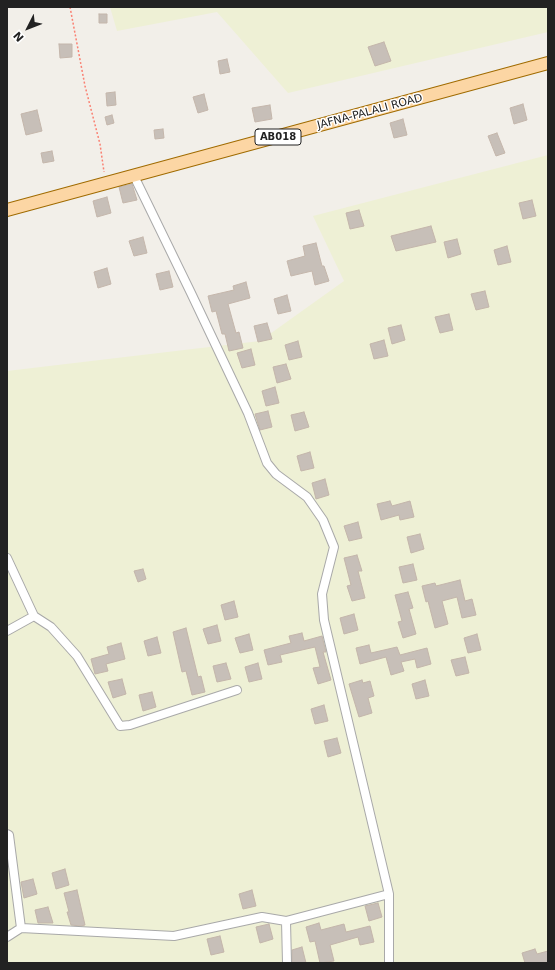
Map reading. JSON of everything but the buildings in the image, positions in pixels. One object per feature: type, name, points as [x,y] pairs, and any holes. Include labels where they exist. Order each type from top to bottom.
[{"type":"main road","name":"JAFNA-PALALI ROAD","points":[[7,210],[548,63]]},
{"type":"street","points":[[134,176],[248,413],[267,463],[276,474],[307,497],[323,520],[334,547],[322,594],[324,620],[389,894],[389,963]]},
{"type":"street","points":[[7,558],[34,616],[51,627],[77,656],[120,726],[130,725],[236,690]]},
{"type":"street","points":[[7,631],[34,616]]},
{"type":"street","points":[[7,834],[9,835],[21,928]]},
{"type":"street","points":[[7,937],[21,928],[174,936],[262,917],[286,921],[389,894]]},
{"type":"street","points":[[286,921],[287,963]]},
{"type":"path","points":[[70,7],[85,86],[100,144],[106,184]]},
{"type":"green space","points":[[110,7],[548,7],[548,32],[288,93],[217,12],[117,31]]},
{"type":"green space","points":[[548,155],[548,963],[7,963],[7,371],[260,341],[344,281],[313,216]]}]
